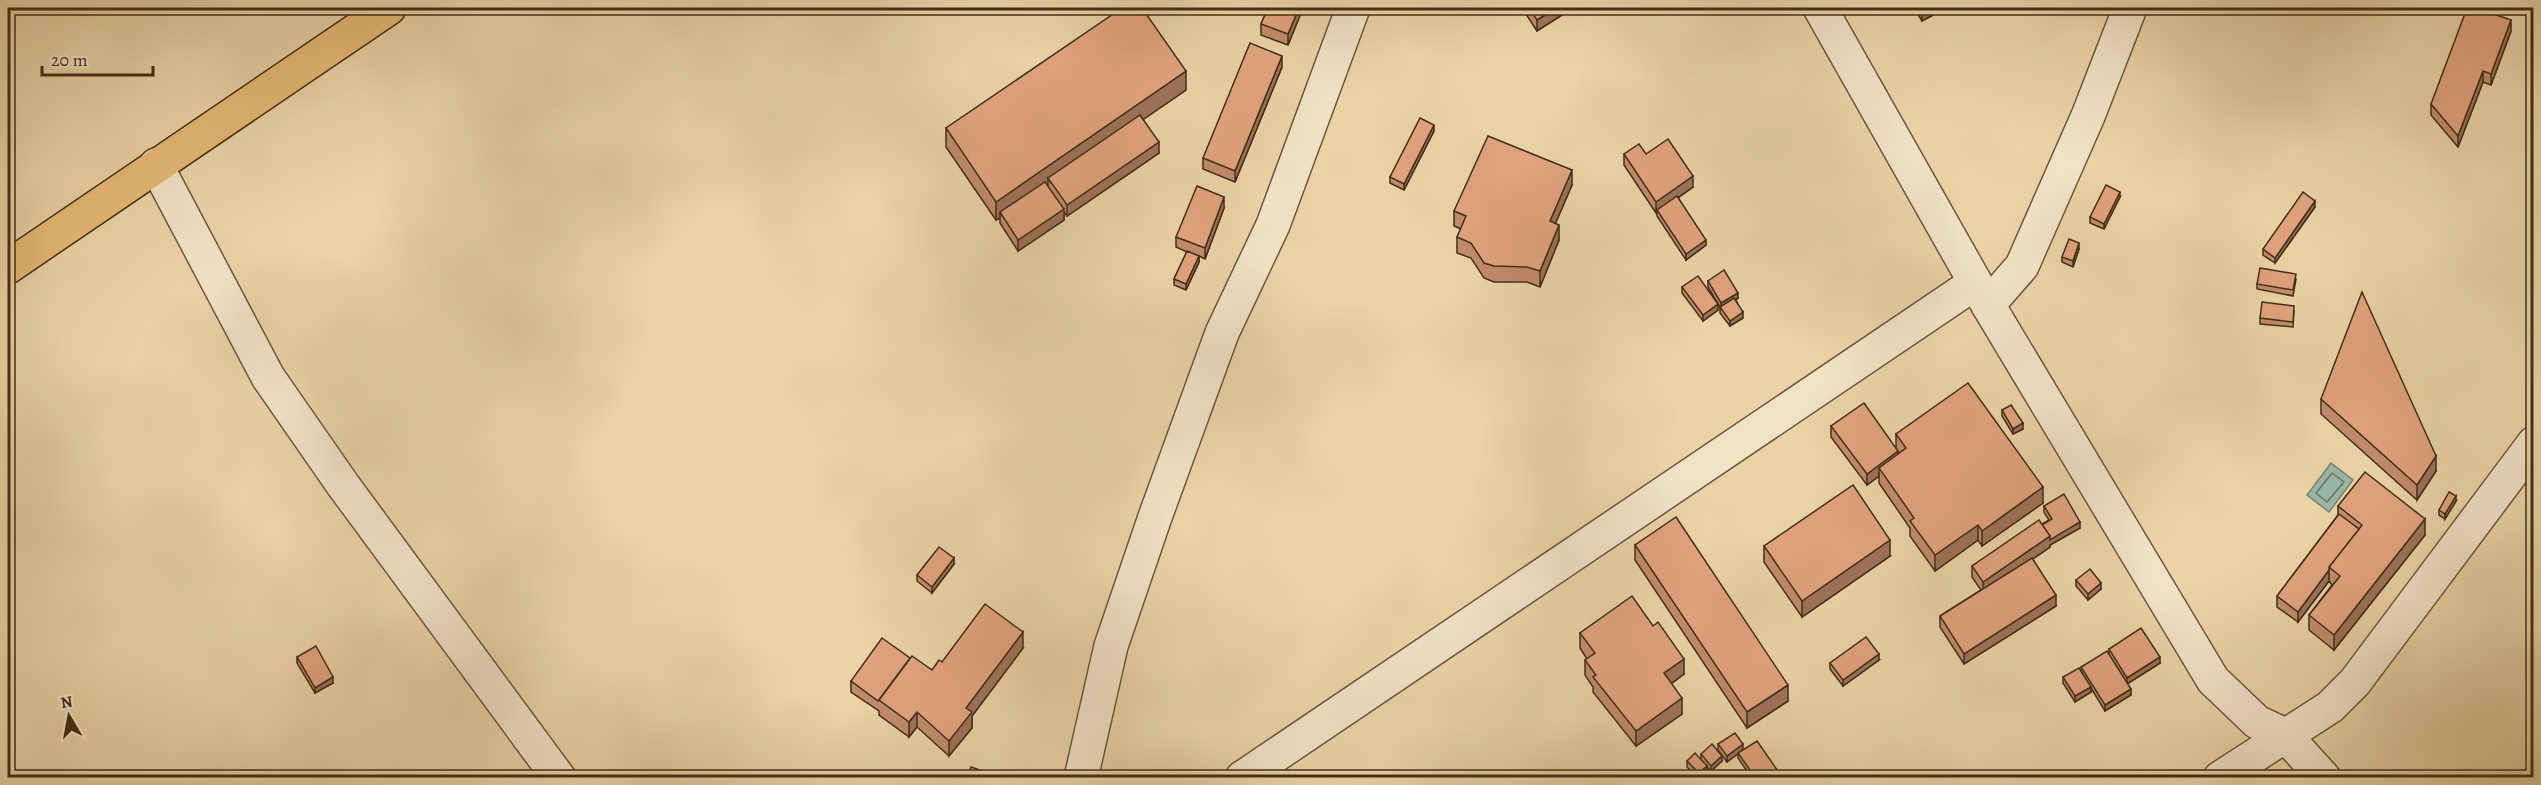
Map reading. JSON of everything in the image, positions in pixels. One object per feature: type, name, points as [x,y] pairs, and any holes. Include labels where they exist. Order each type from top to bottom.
[{"type":"main road","points":[[8,267],[389,8]]},
{"type":"street","points":[[1081,777],[1111,646],[1155,517],[1222,333],[1273,225],[1353,8]]},
{"type":"street","points":[[1820,8],[1981,294],[2213,680],[2257,722],[2285,735],[2324,777]]},
{"type":"street","points":[[1242,777],[2022,266],[2088,116],[2130,8]]},
{"type":"street","points":[[156,165],[268,377],[343,485],[559,777]]},
{"type":"street","points":[[2220,777],[2330,707],[2355,682],[2534,443]]},
{"type":"water","points":[[2331,463],[2353,480],[2329,512],[2307,495]]},
{"type":"building","points":[[1122,8],[1142,8],[1186,71],[996,202],[946,128]]},
{"type":"building","points":[[1268,8],[1299,8],[1288,34],[1261,24]]},
{"type":"building","points":[[1529,8],[1556,8],[1537,20]]},
{"type":"building","points":[[2467,8],[2476,8],[2511,20],[2491,74],[2483,71],[2458,136],[2431,104]]},
{"type":"building","points":[[1250,43],[1282,56],[1235,171],[1203,158]]},
{"type":"building","points":[[1140,115],[1159,142],[1067,205],[1048,178]]},
{"type":"building","points":[[1420,118],[1434,125],[1404,184],[1390,177]]},
{"type":"building","points":[[1488,136],[1572,170],[1550,221],[1559,225],[1540,271],[1527,267],[1494,266],[1484,263],[1471,243],[1457,237],[1466,216],[1454,211]]},
{"type":"building","points":[[1668,139],[1693,176],[1656,202],[1624,154],[1639,144],[1646,154]]},
{"type":"building","points":[[1045,182],[1064,209],[1018,240],[1000,212]]},
{"type":"building","points":[[2106,185],[2120,192],[2104,224],[2090,217]]},
{"type":"building","points":[[1197,186],[1224,197],[1205,248],[1176,237]]},
{"type":"building","points":[[2303,192],[2315,201],[2275,258],[2263,249]]},
{"type":"building","points":[[1677,196],[1706,240],[1686,254],[1657,210]]},
{"type":"building","points":[[2069,239],[2079,243],[2073,261],[2062,257]]},
{"type":"building","points":[[1187,251],[1199,256],[1186,284],[1174,279]]},
{"type":"building","points":[[2260,268],[2296,274],[2293,290],[2257,284]]},
{"type":"building","points":[[1724,270],[1738,293],[1721,303],[1708,281]]},
{"type":"building","points":[[1698,276],[1718,304],[1703,315],[1682,287]]},
{"type":"building","points":[[2362,292],[2436,456],[2417,485],[2321,399]]},
{"type":"building","points":[[1734,298],[1743,312],[1730,321],[1720,307]]},
{"type":"building","points":[[2262,302],[2294,306],[2293,322],[2260,318]]},
{"type":"building","points":[[1968,383],[2043,487],[1982,531],[1978,525],[1935,555],[1910,521],[1914,518],[1879,468],[1906,448],[1896,434]]},
{"type":"building","points":[[1864,403],[1898,451],[1867,474],[1831,426]]},
{"type":"building","points":[[2011,405],[2023,423],[2013,429],[2002,410]]},
{"type":"building","points":[[2365,472],[2425,519],[2334,635],[2309,615],[2340,576],[2329,567],[2362,525],[2338,506]]},
{"type":"building","points":[[1853,485],[1890,540],[1802,601],[1764,546]]},
{"type":"building","points":[[2449,492],[2456,496],[2445,514],[2439,510]]},
{"type":"building","points":[[2064,494],[2080,522],[2050,540],[2050,536],[2042,525],[2052,519],[2044,506]]},
{"type":"building","points":[[2339,514],[2359,529],[2298,612],[2277,596]]},
{"type":"building","points":[[1676,517],[1788,685],[1747,712],[1635,545]]},
{"type":"building","points":[[2039,520],[2050,536],[1983,582],[1972,566]]},
{"type":"building","points":[[939,547],[954,558],[932,587],[917,575]]},
{"type":"building","points":[[2032,558],[2056,595],[1964,654],[1940,616]]},
{"type":"building","points":[[2090,569],[2101,583],[2088,594],[2076,580]]},
{"type":"building","points":[[1632,596],[1653,626],[1658,622],[1684,659],[1664,673],[1682,698],[1636,731],[1593,677],[1596,675],[1585,660],[1595,653],[1580,633]]},
{"type":"building","points":[[985,604],[1023,632],[966,708],[972,712],[949,741],[917,712],[909,722],[879,700],[912,656],[932,670],[939,660],[942,662]]},
{"type":"building","points":[[2141,628],[2160,657],[2127,678],[2109,649]]},
{"type":"building","points":[[1866,637],[1879,654],[1843,680],[1830,663]]},
{"type":"building","points":[[882,638],[910,658],[878,701],[851,681]]},
{"type":"building","points":[[316,646],[333,677],[315,688],[297,657]]},
{"type":"building","points":[[2107,651],[2131,689],[2105,705],[2081,667]]},
{"type":"building","points":[[2079,668],[2091,687],[2075,696],[2063,677]]},
{"type":"building","points":[[1735,733],[1743,744],[1727,756],[1718,744]]},
{"type":"building","points":[[1757,741],[1782,777],[1755,777],[1738,753]]},
{"type":"building","points":[[1712,744],[1722,756],[1711,766],[1701,754]]},
{"type":"building","points":[[1695,753],[1707,766],[1699,773],[1687,761]]},
{"type":"building","points":[[971,767],[1000,777],[967,777]]}]
